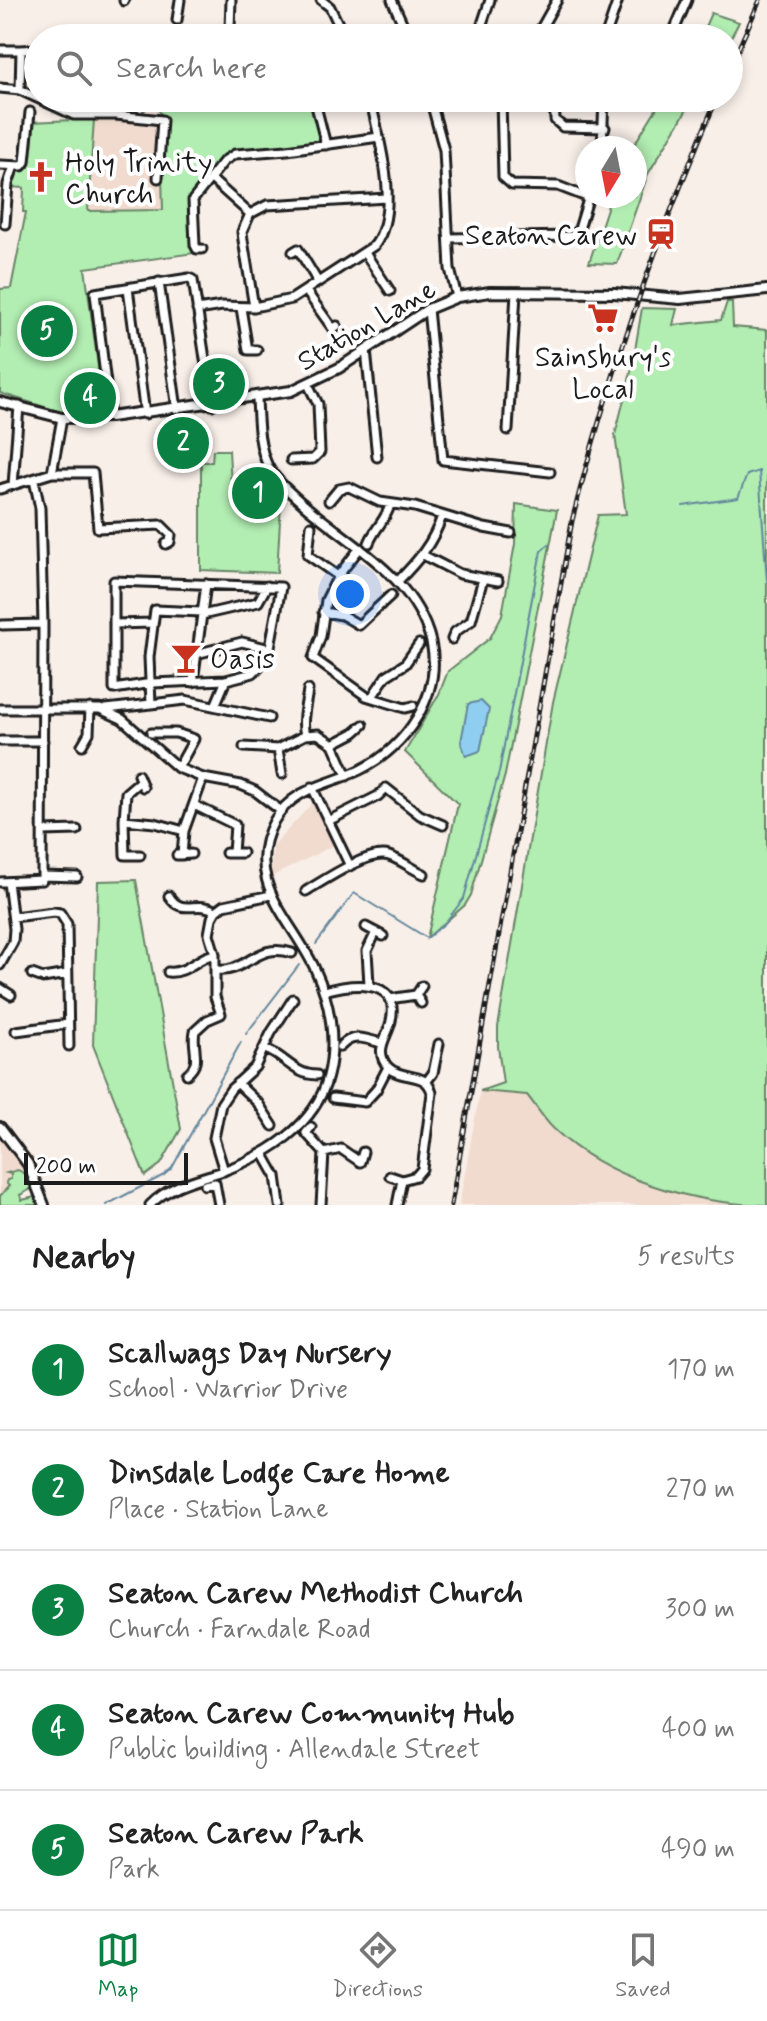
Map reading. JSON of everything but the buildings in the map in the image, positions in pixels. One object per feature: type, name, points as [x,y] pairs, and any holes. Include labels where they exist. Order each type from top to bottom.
[{"type":"main road","name":"Station Lane","points":[[0,402],[62,418],[110,417],[212,405],[291,391],[366,350],[428,309],[457,297],[490,292],[614,293],[680,299],[767,290]]},
{"type":"main road","points":[[0,1127],[28,1164],[44,1205]]},
{"type":"street","points":[[177,20],[180,0]]},
{"type":"street","points":[[230,24],[231,0]]},
{"type":"street","points":[[321,0],[330,7],[338,24]]},
{"type":"street","points":[[392,0],[403,24]]},
{"type":"street","points":[[482,24],[490,0]]},
{"type":"street","points":[[547,24],[557,0]]},
{"type":"street","points":[[610,24],[618,0]]},
{"type":"street","points":[[677,24],[687,0]]},
{"type":"street","points":[[0,50],[24,50]]},
{"type":"street","points":[[20,90],[21,50]]},
{"type":"street","points":[[0,88],[24,92]]},
{"type":"street","points":[[5,224],[8,184],[18,166],[27,158],[30,112]]},
{"type":"street","points":[[68,112],[74,115],[162,120],[158,178]]},
{"type":"street","points":[[318,112],[326,145]]},
{"type":"street","points":[[197,310],[282,303],[306,291],[375,245],[383,234],[387,198],[373,112]]},
{"type":"street","points":[[434,112],[444,150],[450,269],[457,297]]},
{"type":"street","points":[[501,112],[503,177],[507,182],[512,185],[558,186],[575,192]]},
{"type":"street","points":[[555,112],[555,120],[563,127],[605,128]]},
{"type":"street","points":[[604,112],[604,136]]},
{"type":"street","points":[[202,249],[197,249],[195,245],[191,204],[196,193],[224,161],[235,154],[379,137]]},
{"type":"street","points":[[0,165],[18,166]]},
{"type":"street","points":[[210,178],[250,214]]},
{"type":"street","points":[[254,307],[242,232],[250,214],[267,205],[387,198]]},
{"type":"street","points":[[449,238],[572,236],[579,229],[586,208]]},
{"type":"street","points":[[293,252],[298,249],[318,282]]},
{"type":"street","points":[[365,253],[390,291]]},
{"type":"street","points":[[110,417],[95,293],[189,278],[193,280],[212,405]]},
{"type":"street","points":[[159,282],[177,409]]},
{"type":"street","points":[[128,288],[145,414]]},
{"type":"street","points":[[306,291],[333,329],[337,326]]},
{"type":"street","points":[[508,430],[516,293]]},
{"type":"street","points":[[241,308],[248,350],[257,350]]},
{"type":"street","points":[[428,309],[443,460],[550,472]]},
{"type":"street","points":[[366,350],[377,457]]},
{"type":"street","points":[[291,460],[313,459],[320,452],[318,404],[308,384]]},
{"type":"street","points":[[205,1185],[215,1183],[263,1153],[304,1121],[322,1093],[328,1076],[332,1038],[324,991],[308,956],[271,895],[264,870],[268,836],[281,811],[301,793],[347,776],[376,761],[401,739],[429,694],[433,671],[431,642],[414,603],[398,581],[314,514],[279,482],[270,469],[260,437],[257,397]]},
{"type":"street","points":[[13,485],[19,406]]},
{"type":"street","points":[[52,473],[62,418]]},
{"type":"street","points":[[0,489],[52,473],[93,473],[98,528],[161,525],[171,535],[170,542],[166,544]]},
{"type":"street","points":[[0,965],[13,942],[13,917],[4,882],[42,880],[43,624],[40,508],[34,480]]},
{"type":"street","points":[[329,501],[336,486],[349,487],[390,505],[415,507],[511,533]]},
{"type":"street","points":[[369,543],[370,529],[383,522],[390,505]]},
{"type":"street","points":[[398,581],[423,555],[434,538],[442,516]]},
{"type":"street","points":[[500,531],[501,522]]},
{"type":"street","points":[[311,526],[308,555],[338,576]]},
{"type":"street","points":[[360,548],[338,576],[326,600],[321,636],[310,661],[372,697],[405,708],[413,706]]},
{"type":"street","points":[[423,555],[460,574],[498,581]]},
{"type":"street","points":[[452,632],[471,621],[483,579]]},
{"type":"street","points":[[114,581],[267,586],[281,587],[268,658],[253,673],[226,680],[152,683],[114,689],[114,581]]},
{"type":"street","points":[[193,682],[206,584]]},
{"type":"street","points":[[151,704],[149,657],[155,610],[202,614],[258,602],[267,586]]},
{"type":"street","points":[[323,612],[342,615],[359,625],[391,595]]},
{"type":"street","points":[[114,624],[153,623]]},
{"type":"street","points":[[2,625],[43,624]]},
{"type":"street","points":[[196,654],[242,642],[270,649]]},
{"type":"street","points":[[372,697],[386,676],[416,655],[419,644]]},
{"type":"street","points":[[215,706],[226,680]]},
{"type":"street","points":[[296,698],[307,695],[302,724],[305,735]]},
{"type":"street","points":[[0,709],[100,709],[185,700],[269,718]]},
{"type":"street","points":[[82,745],[89,733],[90,708]]},
{"type":"street","points":[[100,709],[122,719],[178,768],[203,778],[241,785],[255,791],[281,811]]},
{"type":"street","points":[[333,744],[352,729],[363,725]]},
{"type":"street","points":[[151,733],[161,736],[176,733],[195,735],[178,768]]},
{"type":"street","points":[[244,747],[278,749],[305,735],[318,734],[333,744],[347,776]]},
{"type":"street","points":[[0,741],[43,741]]},
{"type":"street","points":[[278,749],[282,774]]},
{"type":"street","points":[[183,855],[184,831],[203,778]]},
{"type":"street","points":[[140,781],[126,793],[120,855],[140,855]]},
{"type":"street","points":[[328,821],[373,799],[383,785],[428,823],[443,825]]},
{"type":"street","points":[[312,787],[350,866]]},
{"type":"street","points":[[194,805],[235,825],[234,853]]},
{"type":"street","points":[[124,820],[155,823],[184,831]]},
{"type":"street","points":[[43,831],[77,830]]},
{"type":"street","points":[[306,891],[371,857],[388,855],[424,874]]},
{"type":"street","points":[[42,876],[77,877]]},
{"type":"street","points":[[227,1023],[215,997],[215,954],[209,929],[216,911],[232,902],[271,895]]},
{"type":"street","points":[[169,896],[175,905],[189,907],[203,904],[216,911]]},
{"type":"street","points":[[170,914],[175,905]]},
{"type":"street","points":[[13,917],[54,912],[64,917],[68,930],[69,1046]]},
{"type":"street","points":[[366,927],[379,934],[367,951],[369,984]]},
{"type":"street","points":[[281,949],[282,939]]},
{"type":"street","points":[[216,970],[229,970],[255,954],[281,949],[292,953]]},
{"type":"street","points":[[168,972],[179,973],[204,956],[215,954]]},
{"type":"street","points":[[179,973],[181,982]]},
{"type":"street","points":[[32,974],[43,978],[67,974]]},
{"type":"street","points":[[324,991],[353,984],[369,984],[389,999],[416,995],[422,986]]},
{"type":"street","points":[[0,988],[11,995]]},
{"type":"street","points":[[416,995],[421,1003]]},
{"type":"street","points":[[225,1175],[214,1138],[215,1123],[225,1097],[255,1067],[271,1033],[293,999]]},
{"type":"street","points":[[389,999],[391,1020],[381,1043],[382,1054],[388,1067],[427,1081],[432,1093],[422,1169],[416,1176],[402,1180],[390,1176]]},
{"type":"street","points":[[288,1009],[298,1015]]},
{"type":"street","points":[[196,1066],[195,1031],[207,1020],[221,1014]]},
{"type":"street","points":[[16,1031],[68,1024]]},
{"type":"street","points":[[186,1027],[195,1031]]},
{"type":"street","points":[[342,1031],[346,1039]]},
{"type":"street","points":[[340,1047],[346,1039],[362,1037],[381,1043]]},
{"type":"street","points":[[427,1081],[433,1073],[439,1044]]},
{"type":"street","points":[[265,1049],[277,1054],[290,1067],[313,1075],[308,1086]]},
{"type":"street","points":[[196,1066],[206,1071]]},
{"type":"street","points":[[187,1074],[196,1066]]},
{"type":"street","points":[[365,1102],[376,1090],[388,1067]]},
{"type":"street","points":[[237,1083],[258,1103],[273,1126]]},
{"type":"street","points":[[333,1098],[365,1102],[371,1111]]},
{"type":"street","points":[[311,1127],[306,1133],[324,1153],[321,1205]]},
{"type":"street","points":[[324,1153],[341,1149],[360,1162],[363,1152]]},
{"type":"street","points":[[263,1153],[276,1176],[280,1205]]},
{"type":"street","points":[[150,1205],[170,1189],[225,1175]]},
{"type":"street","points":[[397,1205],[402,1180]]},
{"type":"street","points":[[215,1183],[219,1205]]},
{"type":"shaded area","points":[[94,119],[156,122],[160,125],[156,180],[162,180],[163,210],[88,211]]},
{"type":"shaded area","points":[[265,483],[267,502],[251,504],[249,484]]},
{"type":"shaded area","points":[[314,801],[336,844],[271,877],[273,846]]},
{"type":"shaded area","points":[[480,1091],[527,1095],[553,1129],[598,1163],[699,1198],[752,1205],[459,1205]]},
{"type":"shaded area","points":[[0,1136],[17,1156],[31,1189],[0,1204]]},
{"type":"green space","points":[[711,13],[739,22],[738,24],[706,24]]},
{"type":"green space","points":[[160,112],[316,112],[322,143],[230,152],[191,207],[195,253],[85,268],[99,374],[78,377],[72,411],[61,412],[0,393],[0,289],[11,288],[26,212],[23,212],[24,188],[11,187],[15,172],[29,167],[31,122],[94,119],[88,211],[163,210],[160,176],[164,118]]},
{"type":"green space","points":[[654,112],[686,112],[647,177],[647,136],[639,136]]},
{"type":"green space","points":[[607,208],[636,208],[617,264],[589,263]]},
{"type":"green space","points":[[727,302],[732,302],[733,327],[767,330],[767,1205],[711,1200],[653,1186],[599,1162],[575,1147],[550,1125],[527,1095],[480,1091],[503,1083],[498,1027],[553,702],[598,515],[626,514],[615,435],[632,368],[642,308],[677,309],[673,325],[721,320]]},
{"type":"green space","points":[[213,450],[229,450],[232,503],[248,506],[281,503],[277,573],[201,570],[201,462],[212,462]]},
{"type":"green space","points":[[516,504],[557,510],[505,775],[471,895],[465,905],[427,938],[458,804],[405,752],[439,694],[448,671],[490,638],[502,615],[515,544]]},
{"type":"green space","points":[[136,880],[181,1129],[161,1164],[145,1176],[93,1045],[98,881]]},
{"type":"green space","points":[[18,1170],[27,1175],[31,1189],[20,1195],[22,1200],[35,1197],[38,1205],[0,1205],[0,1196],[9,1186],[7,1180],[11,1179],[11,1174],[7,1173]]},
{"type":"water","points":[[481,701],[489,709],[480,751],[466,756],[461,742],[468,704]]},
{"type":"waterway","points":[[683,506],[738,498],[747,475],[759,471],[767,582]]},
{"type":"waterway","points":[[316,944],[354,893],[427,938],[445,923],[464,898],[499,772],[541,551],[549,544]]},
{"type":"waterway","points":[[246,1034],[299,965]]},
{"type":"waterway","points":[[106,1205],[172,1168],[241,1042]]},
{"type":"railway","points":[[743,38],[760,0]]},
{"type":"railway","points":[[451,1205],[572,521],[636,307],[711,112]]},
{"type":"place","name":"Holy Trinity Church","points":[[41,177]]},
{"type":"place","name":"Seaton Carew","points":[[661,234]]},
{"type":"place","name":"Sainsbury's Local","points":[[603,318]]},
{"type":"place","name":"Seaton Carew Park","points":[[47,331]]},
{"type":"place","name":"Seaton Carew Methodist Church","points":[[219,384]]},
{"type":"place","name":"Seaton Carew Community Hub","points":[[90,398]]},
{"type":"place","name":"Dinsdale Lodge Care Home","points":[[183,443]]},
{"type":"place","name":"Scallwags Day Nursery","points":[[258,493]]},
{"type":"place","name":"Oasis","points":[[186,658]]}]
